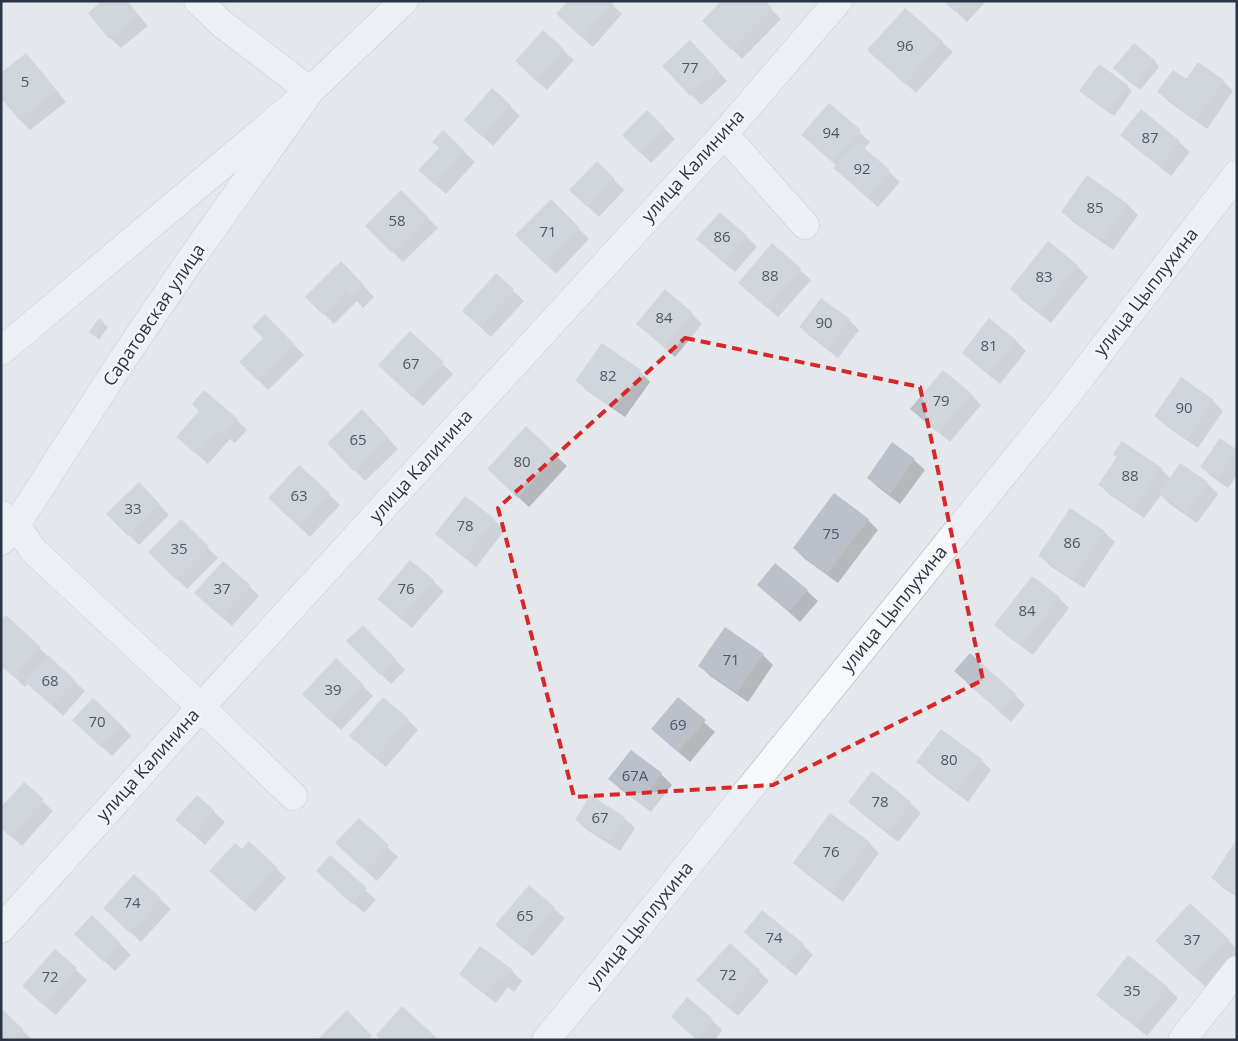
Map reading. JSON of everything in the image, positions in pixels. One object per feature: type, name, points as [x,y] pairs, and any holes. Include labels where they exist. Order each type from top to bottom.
[{"type":"street","points":[[198,1],[221,23],[310,91]]},
{"type":"street","name":"Саратовская улица","points":[[1,351],[310,91],[404,1]]},
{"type":"street","name":"улица Калинина","points":[[1,929],[201,706],[724,134],[838,1]]},
{"type":"street","name":"Саратовская улица","points":[[6,527],[124,360],[191,259],[310,91]]},
{"type":"street","points":[[724,134],[805,225]]},
{"type":"street","name":"улица Цыплухина","points":[[546,1040],[1060,404],[1237,174]]},
{"type":"street","points":[[6,527],[34,550],[201,706],[293,796]]},
{"type":"street","points":[[1182,1040],[1237,970]]},
{"type":"highlighted area","points":[[685,338],[920,387],[983,680],[773,785],[574,797],[498,508]]},
{"type":"building","points":[[102,1],[127,1],[138,15],[109,39],[88,13]]},
{"type":"building","points":[[568,1],[611,1],[613,3],[582,38],[556,14]]},
{"type":"building","points":[[721,1],[765,1],[772,8],[731,50],[702,21]]},
{"type":"building","points":[[944,1],[966,1],[955,12]]},
{"type":"building","points":[[905,8],[943,41],[905,84],[867,50]]},
{"type":"building","points":[[543,30],[564,49],[536,81],[515,61]]},
{"type":"building","points":[[690,40],[718,70],[690,96],[662,66]]},
{"type":"building","points":[[1134,43],[1156,61],[1134,86],[1113,68]]},
{"type":"building","points":[[26,53],[56,91],[19,120],[1,98],[1,73]]},
{"type":"building","points":[[1198,62],[1224,80],[1196,119],[1157,92],[1173,70],[1186,79]]},
{"type":"building","points":[[1099,64],[1128,85],[1108,112],[1079,91]]},
{"type":"building","points":[[492,88],[511,105],[482,137],[464,120]]},
{"type":"building","points":[[829,103],[861,130],[833,162],[801,135]]},
{"type":"building","points":[[1141,109],[1180,141],[1160,167],[1120,135]]},
{"type":"building","points":[[647,110],[665,128],[640,153],[622,135]]},
{"type":"building","points":[[443,130],[465,151],[435,185],[418,170],[439,148],[432,142]]},
{"type":"building","points":[[856,141],[890,170],[867,197],[833,168]]},
{"type":"building","points":[[597,161],[615,179],[587,207],[569,190]]},
{"type":"building","points":[[1087,175],[1128,204],[1102,241],[1061,212]]},
{"type":"building","points":[[401,190],[428,217],[392,253],[365,226]]},
{"type":"building","points":[[551,199],[580,228],[545,264],[515,235]]},
{"type":"building","points":[[720,212],[747,236],[724,263],[696,239]]},
{"type":"building","points":[[1048,241],[1078,265],[1040,313],[1010,289]]},
{"type":"building","points":[[772,243],[801,268],[767,308],[738,283]]},
{"type":"building","points":[[341,261],[365,286],[352,298],[345,292],[323,315],[305,297]]},
{"type":"building","points":[[496,273],[514,289],[480,327],[462,311]]},
{"type":"building","points":[[665,289],[693,313],[664,347],[636,324]]},
{"type":"building","points":[[821,298],[850,319],[828,348],[799,327]]},
{"type":"building","points":[[265,314],[294,344],[257,380],[239,362],[263,338],[252,327]]},
{"type":"building","points":[[99,318],[104,322],[94,336],[89,332]]},
{"type":"building","points":[[989,318],[1016,340],[989,374],[962,353]]},
{"type":"building","points":[[410,331],[444,362],[412,397],[378,365]]},
{"type":"building","points":[[602,343],[641,370],[615,408],[575,381]]},
{"type":"building","points":[[943,370],[971,393],[939,432],[910,409]]},
{"type":"building","points":[[1181,377],[1214,400],[1187,439],[1154,416]]},
{"type":"building","points":[[204,390],[238,419],[224,434],[219,430],[197,455],[176,437],[199,411],[192,404]]},
{"type":"building","points":[[362,409],[389,438],[353,471],[327,443]]},
{"type":"building","points":[[526,426],[557,455],[518,498],[487,469]]},
{"type":"building","points":[[1220,438],[1237,450],[1217,478],[1200,467]]},
{"type":"building","points":[[1122,441],[1162,468],[1134,509],[1098,485],[1117,457],[1113,454]]},
{"type":"building","points":[[892,442],[915,459],[890,494],[867,478]]},
{"type":"building","points":[[1180,463],[1208,482],[1187,513],[1159,494]]},
{"type":"building","points":[[299,465],[330,493],[299,527],[268,498]]},
{"type":"building","points":[[139,482],[160,504],[128,536],[106,514]]},
{"type":"building","points":[[834,493],[869,519],[827,574],[793,548]]},
{"type":"building","points":[[465,496],[495,519],[465,557],[435,534]]},
{"type":"building","points":[[1070,508],[1105,531],[1074,579],[1038,556]]},
{"type":"building","points":[[181,519],[209,547],[176,580],[148,552]]},
{"type":"building","points":[[410,560],[434,580],[401,619],[377,599]]},
{"type":"building","points":[[223,561],[250,585],[221,617],[194,593]]},
{"type":"building","points":[[775,563],[808,590],[789,612],[757,585]]},
{"type":"building","points":[[1032,576],[1060,597],[1022,646],[994,625]]},
{"type":"building","points":[[6,615],[41,647],[14,677],[1,666],[1,620]]},
{"type":"building","points":[[363,625],[396,659],[380,675],[346,641]]},
{"type":"building","points":[[725,627],[764,654],[737,693],[698,666]]},
{"type":"building","points":[[970,653],[1016,694],[1000,712],[954,671]]},
{"type":"building","points":[[49,656],[75,680],[52,706],[25,682]]},
{"type":"building","points":[[336,658],[364,685],[330,721],[302,694]]},
{"type":"building","points":[[383,697],[409,719],[375,758],[349,736]]},
{"type":"building","points":[[678,697],[706,720],[678,752],[651,729]]},
{"type":"building","points":[[93,698],[122,725],[101,747],[72,720]]},
{"type":"building","points":[[941,729],[982,759],[957,792],[916,762]]},
{"type":"building","points":[[631,750],[662,773],[640,803],[608,779]]},
{"type":"building","points":[[872,771],[911,802],[888,832],[848,802]]},
{"type":"building","points":[[24,782],[44,799],[11,837],[1,828],[1,807]]},
{"type":"building","points":[[197,795],[215,811],[194,835],[175,820]]},
{"type":"building","points":[[590,795],[625,817],[610,841],[575,820]]},
{"type":"building","points":[[830,813],[870,842],[832,892],[793,863]]},
{"type":"building","points":[[359,818],[389,845],[366,871],[335,843]]},
{"type":"building","points":[[1237,839],[1237,895],[1211,878]]},
{"type":"building","points":[[249,841],[277,867],[244,902],[209,871],[235,843],[242,849]]},
{"type":"building","points":[[330,855],[367,888],[352,904],[316,871]]},
{"type":"building","points":[[134,874],[161,898],[130,933],[103,908]]},
{"type":"building","points":[[529,885],[555,907],[522,947],[495,925]]},
{"type":"building","points":[[1190,903],[1229,939],[1193,976],[1155,941]]},
{"type":"building","points":[[762,910],[804,944],[785,967],[744,932]]},
{"type":"building","points":[[92,915],[121,943],[104,962],[74,934]]},
{"type":"building","points":[[730,943],[760,970],[727,1007],[696,980]]},
{"type":"building","points":[[480,946],[513,970],[503,982],[497,978],[485,994],[459,974]]},
{"type":"building","points":[[55,949],[77,968],[45,1006],[22,986]]},
{"type":"building","points":[[1128,955],[1168,987],[1136,1027],[1096,995]]},
{"type":"building","points":[[687,997],[713,1019],[697,1039],[671,1017]]},
{"type":"building","points":[[402,1006],[439,1040],[381,1040],[376,1035]]},
{"type":"building","points":[[3,1010],[23,1029],[13,1040],[1,1040],[1,1012]]},
{"type":"building","points":[[347,1010],[372,1036],[368,1040],[317,1040]]}]
